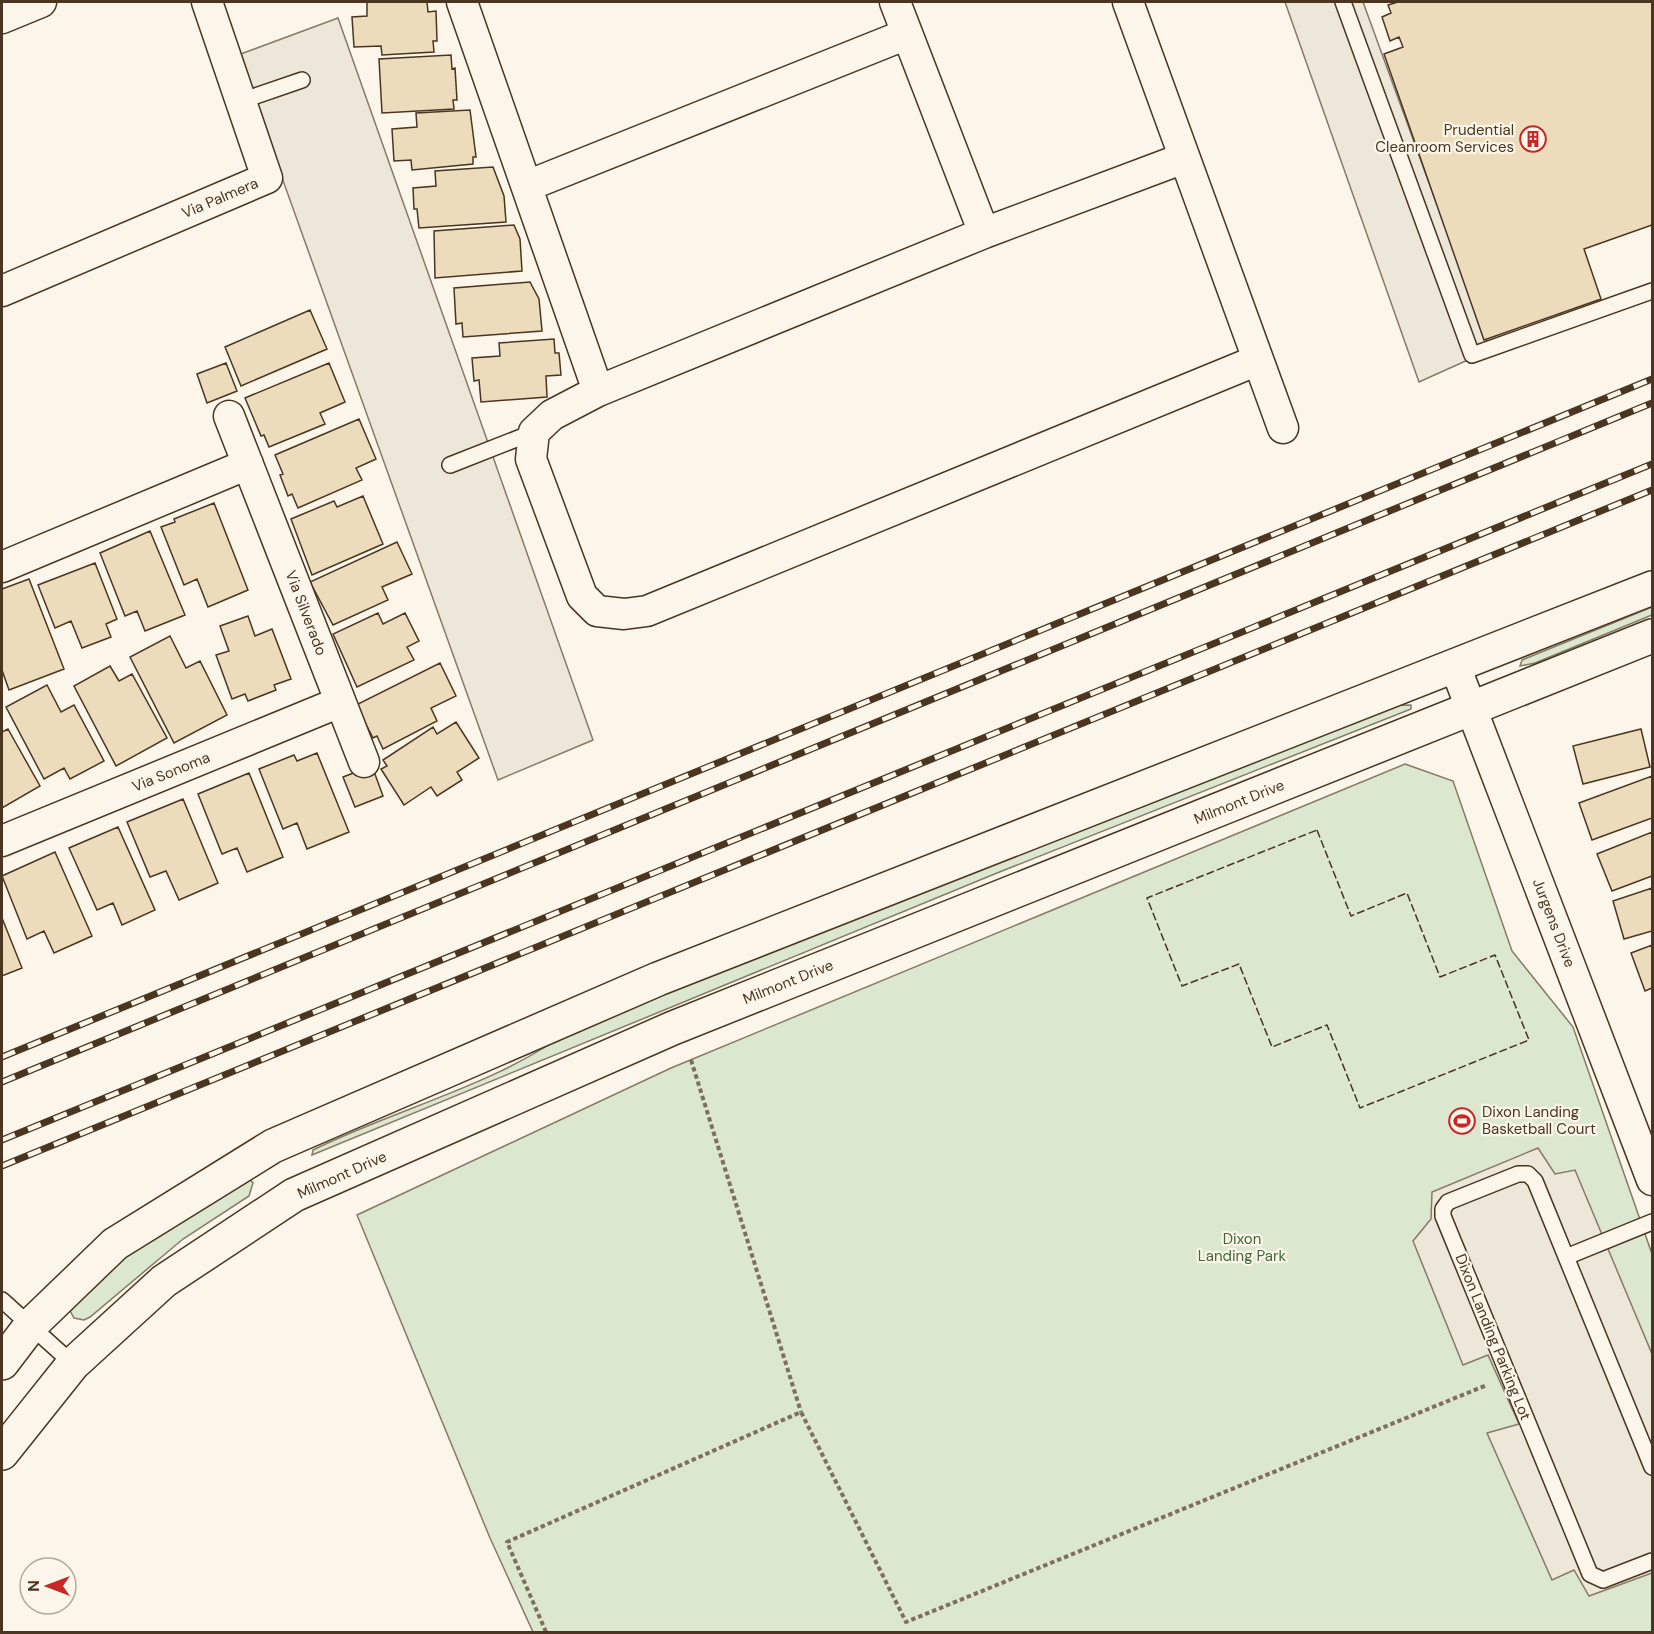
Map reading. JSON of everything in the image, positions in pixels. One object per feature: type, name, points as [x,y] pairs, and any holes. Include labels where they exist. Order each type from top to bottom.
[{"type":"street","points":[[2,18],[41,2]]},
{"type":"street","name":"Via Palmera","points":[[2,291],[267,178],[207,2]]},
{"type":"street","points":[[462,2],[598,391]]},
{"type":"street","points":[[895,2],[984,233]]},
{"type":"street","points":[[1128,2],[1283,428]]},
{"type":"street","points":[[527,186],[907,34]]},
{"type":"street","points":[[1184,158],[984,233],[598,391],[552,415],[534,432],[531,459],[582,596],[597,612],[624,614],[647,611],[1258,360]]},
{"type":"street","name":"Via Silverado","points":[[229,417],[364,762]]},
{"type":"street","points":[[2,567],[248,464]]},
{"type":"street","points":[[2,1363],[31,1325],[115,1244],[273,1146],[658,980],[1653,588]]},
{"type":"street","name":"Milmont Drive","points":[[2,1453],[73,1364],[164,1281],[294,1195],[673,1028],[1653,636]]},
{"type":"street","name":"Jurgens Drive","points":[[1455,666],[1653,1180]]},
{"type":"street","name":"Via Sonoma","points":[[2,841],[340,702]]},
{"type":"lane","points":[[1343,2],[1472,355],[1653,291]]},
{"type":"lane","points":[[241,101],[302,80]]},
{"type":"lane","points":[[450,465],[534,432]]},
{"type":"lane","name":"Dixon Landing Parking Lot","points":[[1653,1467],[1648,1441],[1534,1181],[1528,1174],[1518,1174],[1448,1202],[1443,1209],[1443,1216],[1590,1574],[1603,1580],[1653,1561]]},
{"type":"lane","points":[[1566,1257],[1653,1222]]},
{"type":"lane","points":[[2,1300],[73,1364]]},
{"type":"path","points":[[691,1060],[801,1412],[906,1622],[1509,1376]]},
{"type":"path","points":[[546,1632],[507,1542],[801,1412]]},
{"type":"green space","points":[[1652,607],[1652,615],[1535,663],[1520,666],[1522,660]]},
{"type":"green space","points":[[1411,705],[1411,709],[997,873],[312,1155],[313,1150],[345,1135],[446,1095],[511,1066],[572,1029],[1372,706]]},
{"type":"green space","name":"Dixon Landing Park","points":[[1405,764],[1453,781],[1512,951],[1573,1027],[1652,1254],[1652,1632],[533,1632],[490,1538],[357,1215],[671,1068]]},
{"type":"green space","points":[[247,1176],[253,1183],[249,1196],[183,1239],[90,1317],[84,1320],[74,1318],[69,1309],[113,1265]]},
{"type":"shaded area","points":[[1285,2],[1363,2],[1490,350],[1419,382]]},
{"type":"shaded area","points":[[338,18],[593,740],[498,780],[238,55]]},
{"type":"shaded area","points":[[1538,1148],[1555,1174],[1575,1170],[1652,1354],[1652,1573],[1589,1596],[1574,1570],[1552,1580],[1487,1433],[1519,1424],[1488,1355],[1463,1365],[1413,1241],[1431,1219],[1432,1192]]},
{"type":"building","points":[[367,2],[427,2],[428,12],[436,11],[437,41],[433,41],[434,52],[382,55],[381,46],[354,47],[352,17],[367,16]]},
{"type":"building","name":"Prudential Cleanroom Services","points":[[1398,2],[1652,2],[1652,225],[1584,249],[1601,299],[1484,340],[1384,54],[1403,47],[1399,37],[1390,41],[1382,17],[1391,13],[1388,5]]},
{"type":"building","points":[[451,55],[452,69],[455,68],[457,100],[453,100],[454,109],[382,113],[379,59]]},
{"type":"building","points":[[470,110],[476,157],[473,157],[473,164],[412,170],[411,160],[394,161],[392,129],[417,127],[416,113]]},
{"type":"building","points":[[493,167],[504,196],[506,222],[419,228],[417,209],[414,209],[413,188],[436,186],[435,171]]},
{"type":"building","points":[[514,225],[520,239],[522,271],[435,278],[434,231]]},
{"type":"building","points":[[530,282],[539,299],[542,331],[463,337],[462,323],[456,324],[454,288]]},
{"type":"building","points":[[310,310],[327,349],[241,386],[225,347]]},
{"type":"building","points":[[554,339],[555,353],[559,353],[561,375],[546,376],[547,397],[481,402],[479,380],[474,381],[472,358],[500,356],[499,343]]},
{"type":"building","points":[[226,363],[237,391],[207,403],[197,374]]},
{"type":"building","points":[[329,363],[345,402],[320,413],[325,424],[269,447],[264,435],[261,436],[245,398]]},
{"type":"building","points":[[359,419],[376,459],[356,468],[362,480],[298,508],[292,494],[288,496],[280,475],[283,474],[275,455]]},
{"type":"building","points":[[363,496],[383,544],[312,575],[291,519],[334,501],[337,507]]},
{"type":"building","points":[[214,503],[248,590],[208,607],[197,579],[184,585],[161,527],[175,522],[174,519]]},
{"type":"building","points":[[150,531],[185,615],[145,631],[137,611],[125,616],[100,553]]},
{"type":"building","points":[[397,542],[412,574],[382,587],[388,600],[333,625],[310,582]]},
{"type":"building","points":[[95,563],[117,619],[106,624],[111,637],[82,648],[71,621],[55,628],[38,585]]},
{"type":"building","points":[[29,579],[64,669],[9,690],[2,670],[2,589]]},
{"type":"building","points":[[378,613],[383,624],[405,613],[419,641],[407,647],[414,660],[357,687],[333,634]]},
{"type":"building","points":[[248,616],[255,636],[272,629],[291,679],[274,685],[276,690],[248,701],[245,694],[232,699],[216,655],[229,651],[220,626]]},
{"type":"building","points":[[170,636],[186,668],[200,661],[227,715],[174,743],[130,657]]},
{"type":"building","points":[[440,663],[456,696],[431,708],[437,721],[383,749],[377,736],[373,738],[356,705]]},
{"type":"building","points":[[110,666],[119,681],[132,674],[167,738],[116,766],[74,686]]},
{"type":"building","points":[[47,685],[61,712],[74,705],[104,761],[70,779],[64,768],[44,779],[6,707]]},
{"type":"building","points":[[456,722],[479,758],[457,772],[462,780],[437,796],[431,787],[404,805],[381,769],[387,766],[383,760],[433,727],[437,734]]},
{"type":"building","points":[[8,729],[40,786],[2,808],[2,732]]},
{"type":"building","points":[[1641,729],[1650,767],[1583,784],[1573,746]]},
{"type":"building","points":[[317,753],[349,832],[307,849],[297,823],[283,829],[259,769],[294,755],[297,761]]},
{"type":"building","points":[[372,766],[383,796],[355,807],[343,777]]},
{"type":"building","points":[[249,773],[283,857],[247,872],[237,848],[222,854],[198,794]]},
{"type":"building","points":[[1652,776],[1652,818],[1592,840],[1579,803]]},
{"type":"building","points":[[183,799],[218,883],[179,900],[166,871],[150,877],[127,822]]},
{"type":"building","points":[[118,827],[155,910],[122,925],[113,903],[97,910],[69,848]]},
{"type":"building","points":[[1652,832],[1652,876],[1612,891],[1597,854]]},
{"type":"building","points":[[55,852],[92,936],[54,953],[44,931],[27,939],[2,876]]},
{"type":"building","points":[[1652,888],[1652,931],[1624,939],[1613,901]]},
{"type":"building","points":[[2,918],[22,968],[2,976]]},
{"type":"building","points":[[1652,945],[1652,988],[1645,991],[1631,953]]},
{"type":"railway","points":[[2,1057],[1652,379]]},
{"type":"railway","points":[[2,1082],[1652,403]]},
{"type":"railway","points":[[2,1140],[1652,464]]},
{"type":"railway","points":[[2,1166],[1652,490]]},
{"type":"fence","points":[[1317,830],[1351,916],[1407,893],[1440,977],[1495,955],[1529,1040],[1360,1108],[1327,1025],[1272,1047],[1239,964],[1182,986],[1147,898],[1317,830]]},
{"type":"place","name":"Prudential Cleanroom Services","points":[[1533,139]]},
{"type":"place","name":"Dixon Landing Basketball Court","points":[[1462,1121]]}]
